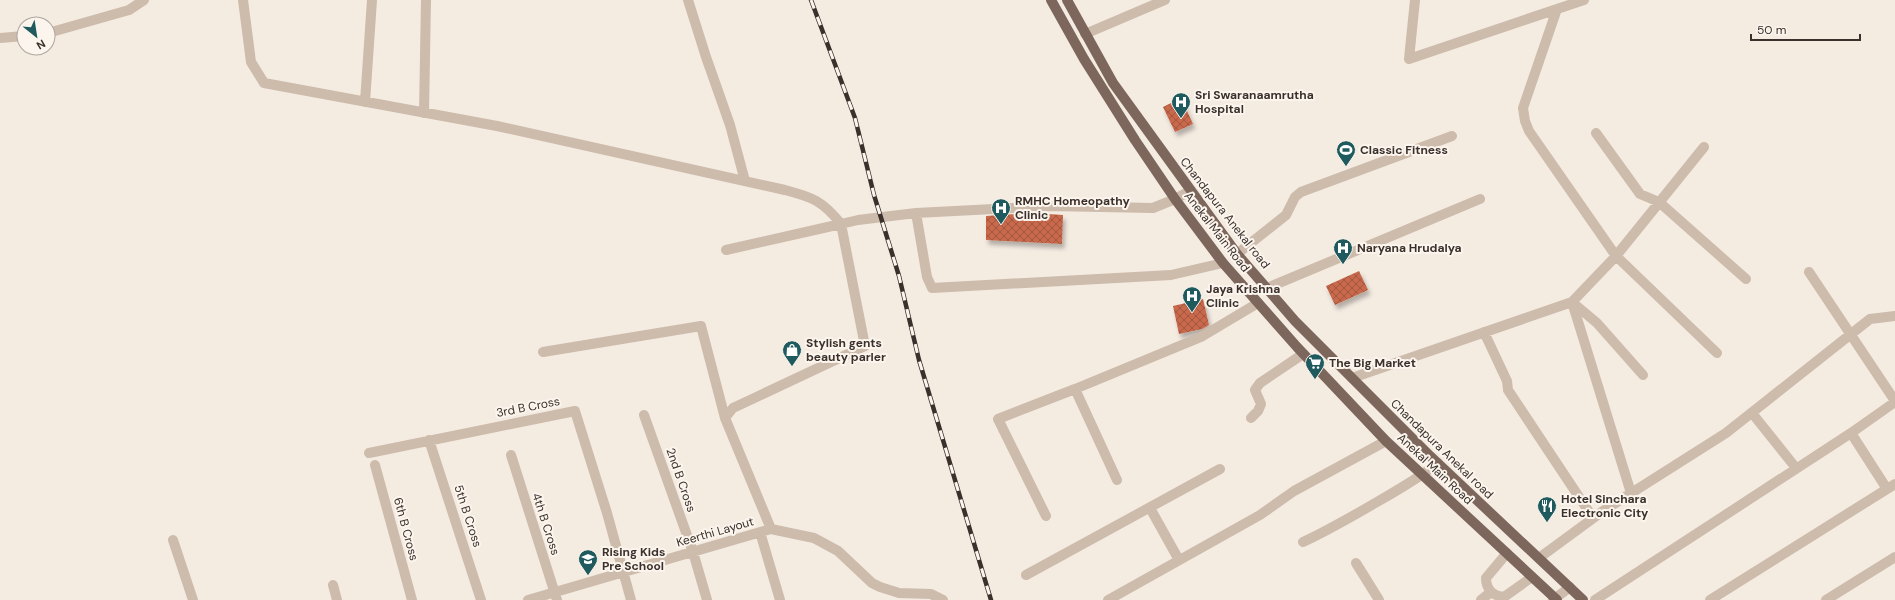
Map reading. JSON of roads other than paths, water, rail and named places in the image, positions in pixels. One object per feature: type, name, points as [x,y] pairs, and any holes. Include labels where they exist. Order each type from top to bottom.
[{"type":"main road","name":"Anekal Main Road","points":[[1051,0],[1084,59],[1135,140],[1175,200],[1223,263],[1303,354],[1386,442],[1507,553],[1555,600]]},
{"type":"main road","name":"Chandapura Anekal road","points":[[1067,0],[1113,83],[1237,254],[1295,321],[1438,463],[1583,600]]},
{"type":"street","points":[[56,31],[129,10],[144,0]]},
{"type":"street","points":[[243,0],[251,62],[264,83],[498,126],[745,181],[807,196],[819,201],[831,211],[841,224],[864,346],[733,408],[725,418]]},
{"type":"street","points":[[365,102],[372,0]]},
{"type":"street","points":[[424,113],[426,0]]},
{"type":"street","points":[[688,0],[706,57],[730,124],[745,181]]},
{"type":"street","points":[[1085,34],[1165,0]]},
{"type":"street","points":[[1415,0],[1408,59],[1557,9],[1571,2],[1584,0]]},
{"type":"street","points":[[1557,9],[1523,108],[1524,121],[1529,131],[1616,256],[1717,353]]},
{"type":"street","points":[[0,38],[16,37]]},
{"type":"street","points":[[1596,133],[1640,194],[1659,202],[1746,279]]},
{"type":"street","points":[[1237,254],[1286,215],[1295,197],[1301,192],[1452,136]]},
{"type":"street","points":[[1352,378],[1572,302],[1616,256],[1704,147]]},
{"type":"street","points":[[726,250],[858,220],[916,213],[1050,206],[1153,208],[1175,200],[1190,191]]},
{"type":"street","points":[[1268,288],[1480,199]]},
{"type":"street","points":[[916,213],[928,277],[932,288],[1171,275],[1223,263]]},
{"type":"street","points":[[1595,600],[1852,433],[1895,401],[1809,272]]},
{"type":"street","points":[[1572,302],[1597,324],[1643,375]]},
{"type":"street","points":[[1572,302],[1631,493]]},
{"type":"street","points":[[1046,516],[998,419],[1201,337],[1258,303]]},
{"type":"street","points":[[1539,558],[1593,518],[1726,433],[1870,319],[1895,316]]},
{"type":"street","name":"Keerthi Layout","points":[[528,600],[556,596],[623,571],[771,529],[725,418],[701,326],[543,352]]},
{"type":"street","points":[[1484,332],[1507,381],[1508,390],[1593,518]]},
{"type":"street","points":[[1252,418],[1258,411],[1261,404],[1255,390],[1260,383],[1303,354]]},
{"type":"street","points":[[1075,389],[1117,480]]},
{"type":"street","name":"3rd B Cross","points":[[369,453],[575,411],[623,571]]},
{"type":"street","points":[[1752,412],[1796,468]]},
{"type":"street","name":"2nd B Cross","points":[[644,415],[693,552],[707,600]]},
{"type":"street","points":[[1710,600],[1891,487],[1852,433]]},
{"type":"street","name":"5th B Cross","points":[[429,440],[481,600]]},
{"type":"street","points":[[1108,600],[1260,515],[1294,491],[1386,442]]},
{"type":"street","name":"4th B Cross","points":[[511,456],[556,596]]},
{"type":"street","points":[[1303,542],[1327,531],[1423,475],[1438,463]]},
{"type":"street","name":"6th B Cross","points":[[375,465],[412,600]]},
{"type":"street","points":[[1026,576],[1220,470]]},
{"type":"street","points":[[1150,508],[1178,560]]},
{"type":"street","points":[[771,529],[814,538],[838,551],[872,583],[880,587],[899,593],[931,594],[943,600]]},
{"type":"street","points":[[760,532],[780,600]]},
{"type":"street","points":[[173,540],[193,600]]},
{"type":"street","points":[[1507,553],[1486,578],[1486,584],[1491,592],[1504,597],[1532,577]]},
{"type":"street","points":[[1826,600],[1895,557]]},
{"type":"street","points":[[1356,563],[1379,600]]},
{"type":"street","points":[[623,571],[631,600]]},
{"type":"street","points":[[333,585],[337,600]]},
{"type":"street","points":[[1555,600],[1570,588]]},
{"type":"street","points":[[1481,600],[1491,592]]},
{"type":"railway","points":[[811,0],[855,118],[874,195],[899,276],[919,360],[991,600]]},
{"type":"place","name":"Sri Swaranaamrutha Hospital","points":[[1181,119]]},
{"type":"place","name":"Classic Fitness","points":[[1346,167]]},
{"type":"place","name":"RMHC Homeopathy Clinic","points":[[1001,225]]},
{"type":"place","name":"Naryana Hrudalya","points":[[1343,265]]},
{"type":"place","name":"Jaya Krishna Clinic","points":[[1192,313]]},
{"type":"place","name":"Stylish gents beauty parler","points":[[792,367]]},
{"type":"place","name":"The Big Market","points":[[1315,380]]},
{"type":"place","name":"Hotel Sinchara Electronic City","points":[[1547,523]]},
{"type":"place","name":"Rising Kids Pre School","points":[[588,576]]}]
